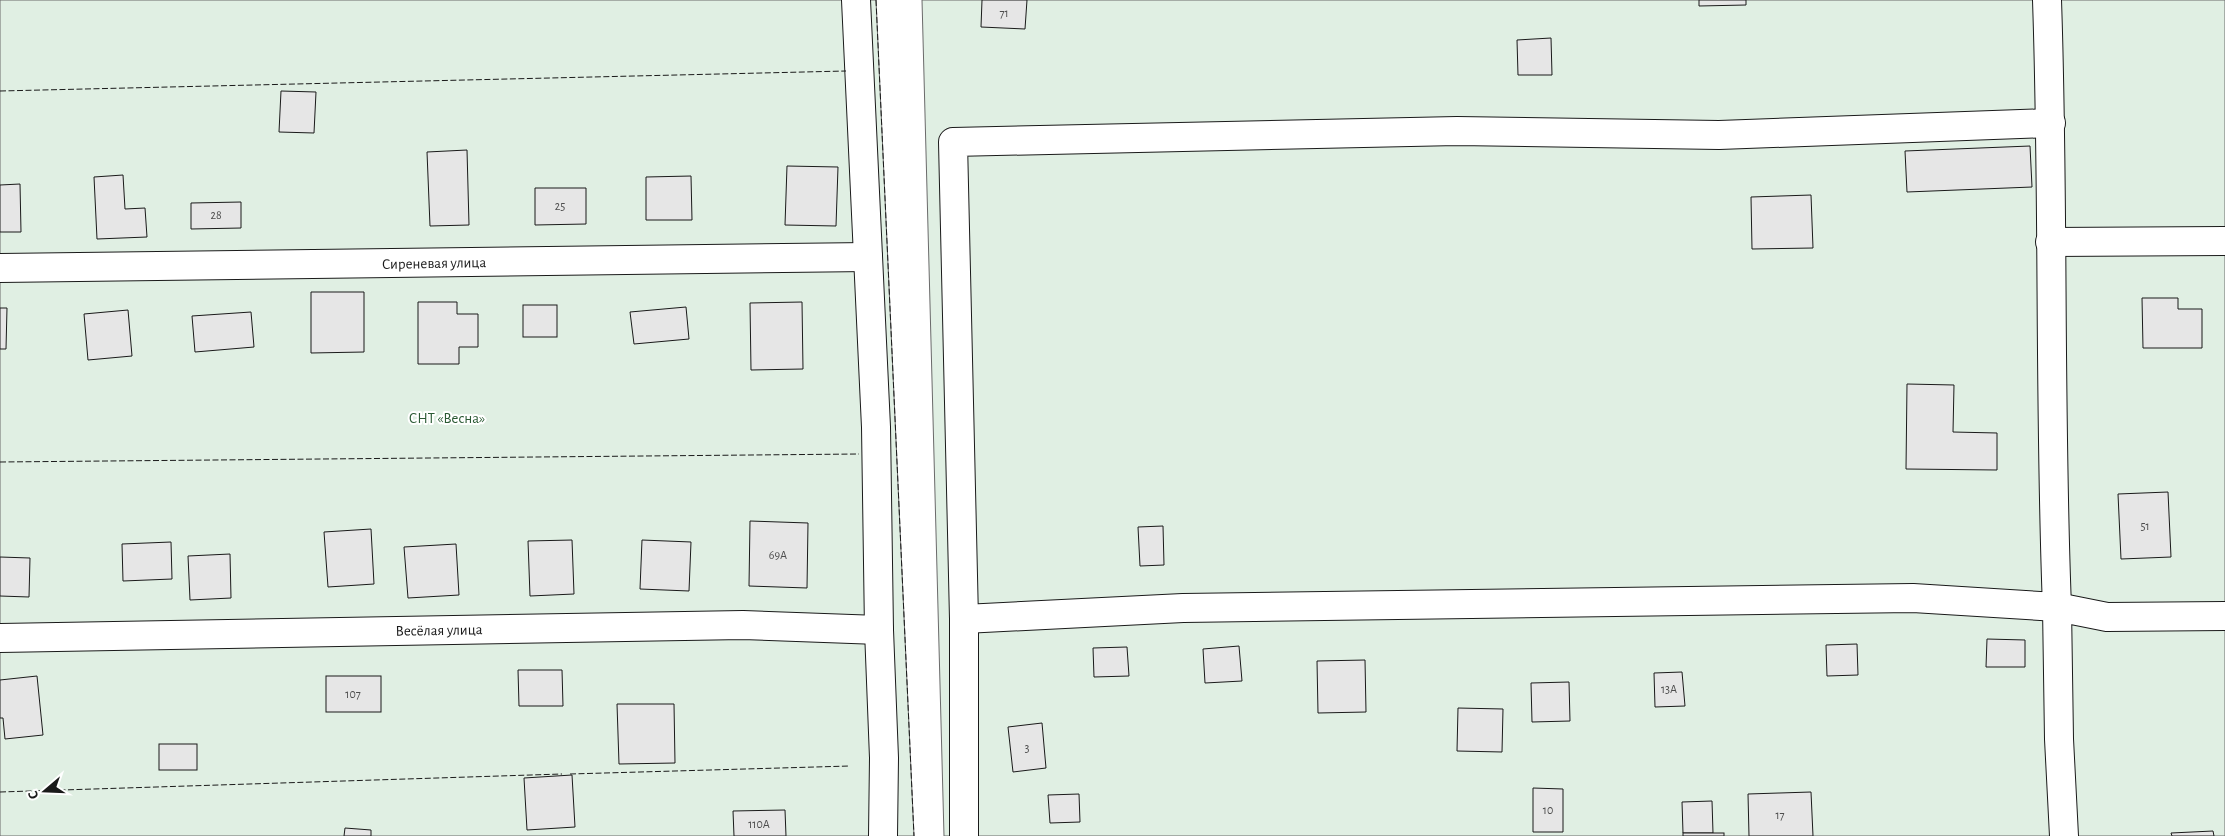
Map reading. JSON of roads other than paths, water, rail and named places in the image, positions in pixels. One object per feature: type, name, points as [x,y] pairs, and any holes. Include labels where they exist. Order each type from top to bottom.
[{"type":"street","points":[[856,0],[876,426],[879,630],[884,758],[884,836]]},
{"type":"street","points":[[2047,0],[2051,123],[2050,242],[2053,499],[2059,739],[2064,836]]},
{"type":"street","points":[[964,836],[964,619],[953,142],[1457,130],[1719,135],[2051,123]]},
{"type":"street","points":[[2050,242],[2225,241]]},
{"type":"street","name":"Сиреневая улица","points":[[0,268],[868,258]]},
{"type":"street","points":[[964,619],[1193,608],[1913,598],[2057,607],[2107,617],[2225,616]]},
{"type":"street","name":"Весёлая улица","points":[[0,638],[743,625],[879,630]]},
{"type":"park label","name":"СНТ «Весна»","points":[[447,418]]}]
